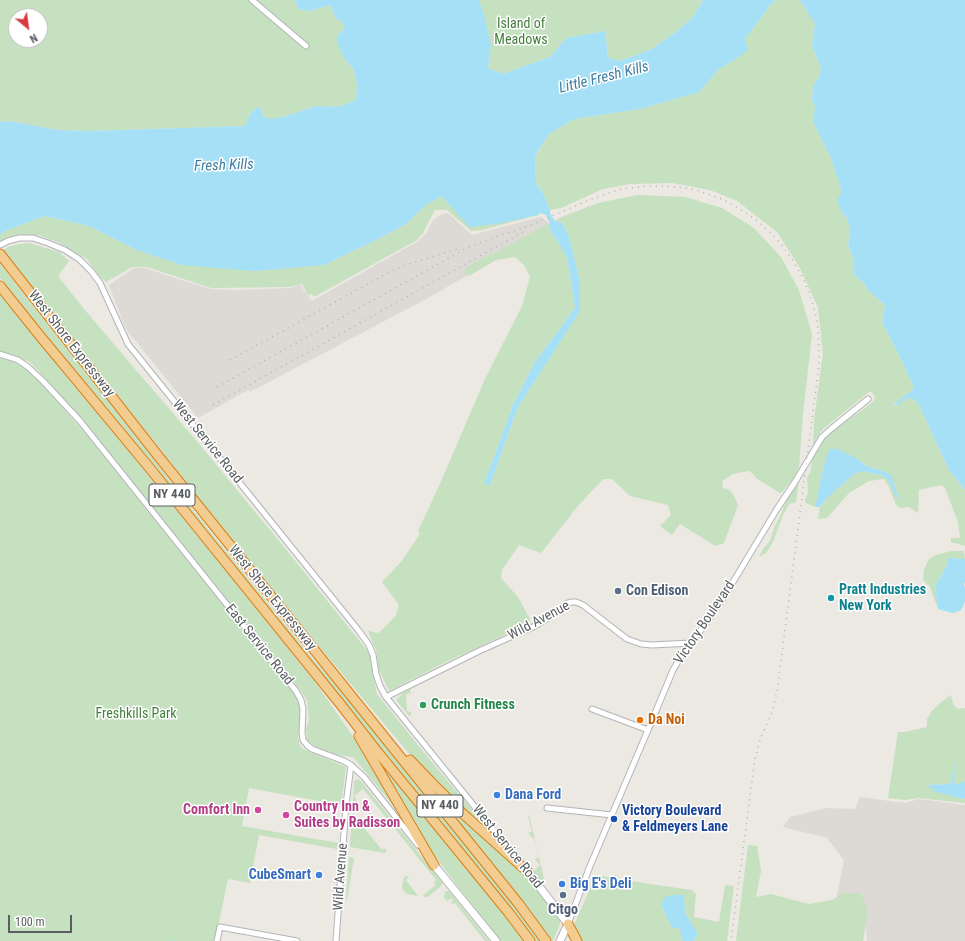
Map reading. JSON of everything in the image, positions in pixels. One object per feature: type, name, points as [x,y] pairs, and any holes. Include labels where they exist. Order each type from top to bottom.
[{"type":"highway","name":"West Shore Expressway","points":[[3,257],[159,457],[518,903],[546,941]]},
{"type":"highway","name":"West Shore Expressway","points":[[0,286],[148,466],[530,941]]},
{"type":"highway","points":[[332,672],[408,758],[435,786],[461,812],[528,872]]},
{"type":"highway","points":[[341,706],[434,865]]},
{"type":"highway","points":[[568,924],[577,941]]},
{"type":"main road","name":"East Service Road","points":[[434,865],[496,941]]},
{"type":"main road","name":"West Service Road","points":[[528,872],[568,924]]},
{"type":"main road","name":"Victory Boulevard","points":[[562,938],[568,924]]},
{"type":"street","points":[[252,0],[306,46]]},
{"type":"street","name":"West Service Road","points":[[0,246],[8,241],[19,238],[33,238],[65,250],[91,271],[100,283],[122,332],[134,353],[359,630],[369,645],[373,655],[376,674],[385,695],[528,872]]},
{"type":"street","name":"East Service Road","points":[[0,354],[18,360],[28,367],[80,421],[296,692],[303,709],[302,732],[303,740],[307,745],[312,749],[344,761],[351,765],[364,777],[434,865]]},
{"type":"street","name":"Victory Boulevard","points":[[568,924],[590,866],[673,670],[724,597],[822,437],[868,399]]},
{"type":"street","name":"Wild Avenue","points":[[385,695],[534,626],[548,618],[568,603],[572,602],[583,605],[627,639],[640,644],[652,645],[691,643]]},
{"type":"street","points":[[592,709],[648,730]]},
{"type":"street","name":"Wild Avenue","points":[[336,941],[351,765]]},
{"type":"street","points":[[546,808],[612,815]]},
{"type":"street","points":[[217,941],[220,927],[297,941]]},
{"type":"shaded area","points":[[448,213],[472,235],[540,217],[550,223],[496,259],[428,298],[250,392],[248,390],[198,418],[129,333],[124,325],[109,285],[134,268],[145,268],[211,289],[237,290],[290,288],[300,285],[312,301],[418,241],[426,234],[433,220],[442,214]]},
{"type":"shaded area","points":[[860,797],[905,803],[919,799],[965,805],[965,941],[867,941],[863,898],[836,899],[844,860],[827,838],[783,827],[790,817],[826,808],[855,809]]},
{"type":"green space","points":[[0,0],[295,0],[298,9],[310,11],[330,5],[336,19],[341,19],[345,28],[337,36],[345,60],[353,68],[357,85],[356,100],[338,107],[316,106],[283,117],[271,119],[264,117],[259,107],[250,114],[245,126],[89,131],[57,130],[5,121],[0,122]]},
{"type":"green space","name":"Island of Meadows","points":[[479,0],[703,0],[693,17],[677,31],[652,49],[631,57],[619,61],[608,57],[605,31],[566,38],[550,57],[503,74],[488,68],[491,45]]},
{"type":"green space","points":[[776,0],[800,0],[815,24],[812,46],[821,68],[820,76],[813,86],[812,100],[815,106],[813,122],[831,158],[840,186],[842,213],[847,218],[850,231],[848,246],[854,260],[854,275],[885,305],[882,323],[914,388],[900,398],[898,402],[892,403],[895,405],[904,398],[914,399],[918,403],[949,470],[965,490],[965,546],[951,542],[951,538],[960,538],[958,522],[945,488],[941,485],[919,490],[918,513],[909,507],[901,508],[896,505],[884,479],[869,481],[849,493],[827,518],[818,519],[820,507],[826,499],[854,474],[862,471],[882,475],[889,481],[895,498],[886,472],[866,466],[858,459],[827,456],[816,507],[806,503],[805,500],[808,493],[807,477],[810,473],[812,457],[827,434],[874,401],[875,397],[872,392],[865,395],[822,430],[813,445],[814,420],[823,353],[818,308],[800,268],[777,232],[737,201],[710,190],[672,183],[630,184],[603,189],[561,208],[550,210],[544,195],[536,182],[535,157],[549,134],[574,119],[640,109],[699,92],[719,69],[733,61],[745,39],[771,4]]},
{"type":"green space","points":[[637,195],[685,197],[722,208],[754,228],[781,257],[799,290],[812,334],[799,467],[793,479],[780,493],[756,478],[749,471],[733,474],[722,481],[723,488],[730,490],[738,505],[724,543],[715,546],[680,524],[672,535],[660,526],[671,515],[668,505],[630,496],[612,479],[603,479],[577,507],[541,553],[519,545],[502,570],[501,578],[518,597],[530,619],[528,624],[446,662],[389,691],[378,668],[376,650],[368,631],[378,633],[396,615],[399,605],[382,582],[401,562],[420,534],[418,531],[485,379],[522,306],[530,277],[524,265],[515,257],[496,260],[469,276],[464,272],[467,267],[550,223],[549,228],[567,257],[575,308],[535,362],[513,405],[484,484],[490,485],[518,407],[580,310],[580,282],[569,236],[562,223],[555,221],[559,218],[598,203]]},
{"type":"green space","points":[[442,196],[540,213],[538,215],[482,230],[471,231],[447,210],[435,210],[423,233],[417,240],[314,297],[312,294],[308,295],[302,284],[290,287],[211,288],[147,267],[132,267],[106,282],[100,277],[87,259],[60,243],[38,235],[7,239],[0,243],[0,235],[5,231],[45,216],[89,226],[137,250],[324,265],[405,225],[427,204]]},
{"type":"green space","points":[[29,243],[59,252],[69,261],[58,276],[84,309],[200,445],[370,654],[377,694],[495,837],[494,838],[430,777],[298,621],[3,250],[8,247]]},
{"type":"green space","points":[[0,264],[192,509],[313,659],[367,721],[543,941],[534,941],[0,278]]},
{"type":"green space","points":[[0,293],[315,682],[359,745],[401,814],[400,815],[353,757],[338,755],[316,747],[307,740],[306,729],[309,720],[307,700],[298,687],[69,404],[30,362],[0,351]]},
{"type":"green space","name":"Freshkills Park","points":[[0,358],[22,366],[31,373],[84,432],[295,695],[299,703],[301,714],[298,738],[302,748],[346,767],[341,805],[249,788],[242,826],[338,843],[337,849],[259,835],[250,883],[228,879],[215,941],[0,941]]},
{"type":"green space","points":[[799,480],[796,502],[789,504],[783,515],[773,542],[766,553],[759,557],[763,549],[770,541],[787,499]]},
{"type":"green space","points":[[952,551],[964,551],[965,559],[948,558],[947,565],[935,586],[938,609],[930,587],[923,580],[924,569],[929,559],[936,555]]},
{"type":"green space","points":[[410,689],[411,693],[406,694],[407,711],[411,712],[410,717],[396,700],[404,692]]},
{"type":"green space","points":[[951,695],[953,704],[958,709],[965,708],[965,781],[955,784],[954,765],[950,784],[928,785],[964,799],[965,798],[965,803],[918,798],[905,800],[888,798],[898,732],[927,727],[927,719],[932,711]]},
{"type":"green space","points":[[381,763],[524,941],[500,941],[426,844],[379,764]]},
{"type":"green space","points":[[357,779],[360,780],[443,883],[428,897],[424,897],[423,895],[436,885],[434,883],[436,880],[363,789],[354,796],[357,801],[353,801],[354,782]]},
{"type":"green space","points":[[439,795],[525,874],[560,920],[560,924],[553,941],[438,796]]},
{"type":"green space","points":[[352,813],[382,850],[385,848],[385,853],[350,847]]},
{"type":"green space","points":[[529,815],[544,879],[541,881],[500,829],[503,827],[501,830],[534,871],[540,865],[535,859],[539,858],[534,839],[528,833],[532,832]]},
{"type":"green space","points":[[748,845],[757,846],[761,871],[756,897],[771,894],[809,904],[832,900],[844,893],[861,893],[868,912],[863,941],[736,941]]},
{"type":"green space","points":[[349,857],[354,858],[346,900]]},
{"type":"green space","points":[[596,875],[692,890],[696,894],[694,917],[719,922],[725,885],[734,886],[727,941],[693,941],[697,934],[685,913],[683,895],[661,905],[672,928],[680,927],[683,941],[580,941],[573,931],[575,927],[574,925]]},
{"type":"green space","points":[[406,876],[409,877],[406,880],[418,896],[407,894],[403,890],[403,881]]},
{"type":"green space","points":[[446,891],[449,891],[489,941],[485,941],[455,903],[451,904],[453,901],[451,898],[447,901],[445,899],[444,896]]},
{"type":"water","points":[[295,0],[479,0],[491,45],[488,68],[503,74],[550,57],[566,38],[605,31],[608,57],[619,61],[631,57],[652,49],[677,31],[693,17],[703,0],[776,0],[771,4],[745,39],[748,50],[719,69],[699,92],[640,109],[574,119],[549,134],[535,156],[536,183],[544,195],[550,213],[555,221],[562,223],[569,236],[580,282],[580,311],[518,407],[490,485],[484,484],[513,405],[535,362],[575,308],[567,257],[549,228],[550,223],[546,215],[540,213],[538,215],[502,223],[469,227],[442,196],[427,204],[405,225],[324,265],[254,271],[182,265],[137,250],[89,226],[45,216],[5,231],[0,235],[0,122],[5,121],[21,123],[57,130],[89,131],[245,126],[250,114],[259,107],[264,117],[271,119],[283,117],[316,106],[338,107],[356,100],[357,85],[353,68],[345,60],[337,42],[337,36],[345,28],[341,20],[336,19],[330,5],[310,11],[298,9]]},
{"type":"water","points":[[800,0],[965,0],[965,490],[949,470],[918,403],[914,399],[905,398],[899,405],[891,403],[898,402],[900,398],[914,388],[882,323],[885,305],[854,275],[854,260],[848,246],[850,231],[847,218],[842,213],[837,199],[841,193],[840,186],[831,158],[813,122],[815,106],[812,100],[813,86],[820,76],[821,68],[812,46],[815,24]]},
{"type":"water","points":[[830,449],[837,449],[858,459],[866,466],[891,475],[898,496],[896,498],[889,481],[882,475],[862,471],[854,474],[826,499],[820,507],[816,507],[823,469]]},
{"type":"water","points":[[948,558],[965,559],[965,602],[961,610],[953,613],[938,609],[935,586],[947,565]]},
{"type":"water","points":[[955,761],[954,782],[955,784],[958,784],[965,781],[964,799],[936,792],[927,785],[950,784]]},
{"type":"water","points":[[684,895],[685,913],[698,934],[693,941],[683,941],[680,928],[672,928],[661,905],[665,897]]},
{"type":"railway","points":[[217,387],[467,248],[529,226],[589,200],[622,189],[661,186],[686,188],[699,191],[722,199],[743,211],[772,234],[792,259],[804,280],[809,293],[817,319],[819,365],[777,692],[771,715],[761,737],[755,758],[731,941]]},
{"type":"railway","points":[[213,405],[523,232]]},
{"type":"railway","points":[[230,360],[384,275],[403,266],[457,249]]},
{"type":"place","name":"Con Edison","points":[[618,591]]},
{"type":"place","name":"Pratt Industries New York","points":[[831,598]]},
{"type":"place","name":"Crunch Fitness","points":[[423,705]]},
{"type":"place","name":"Da Noi","points":[[640,720]]},
{"type":"place","name":"Dana Ford","points":[[497,795]]},
{"type":"place","name":"Comfort Inn","points":[[258,810]]},
{"type":"place","name":"Country Inn & Suites by Radisson","points":[[286,815]]},
{"type":"place","name":"Victory Boulevard & Feldmeyers Lane","points":[[614,819]]},
{"type":"place","name":"CubeSmart","points":[[319,875]]},
{"type":"place","name":"Big E's Deli","points":[[562,884]]},
{"type":"place","name":"Citgo","points":[[563,895]]},
{"type":"water label","name":"Little Fresh Kills","points":[[604,78]]},
{"type":"water label","name":"Fresh Kills","points":[[224,166]]}]
